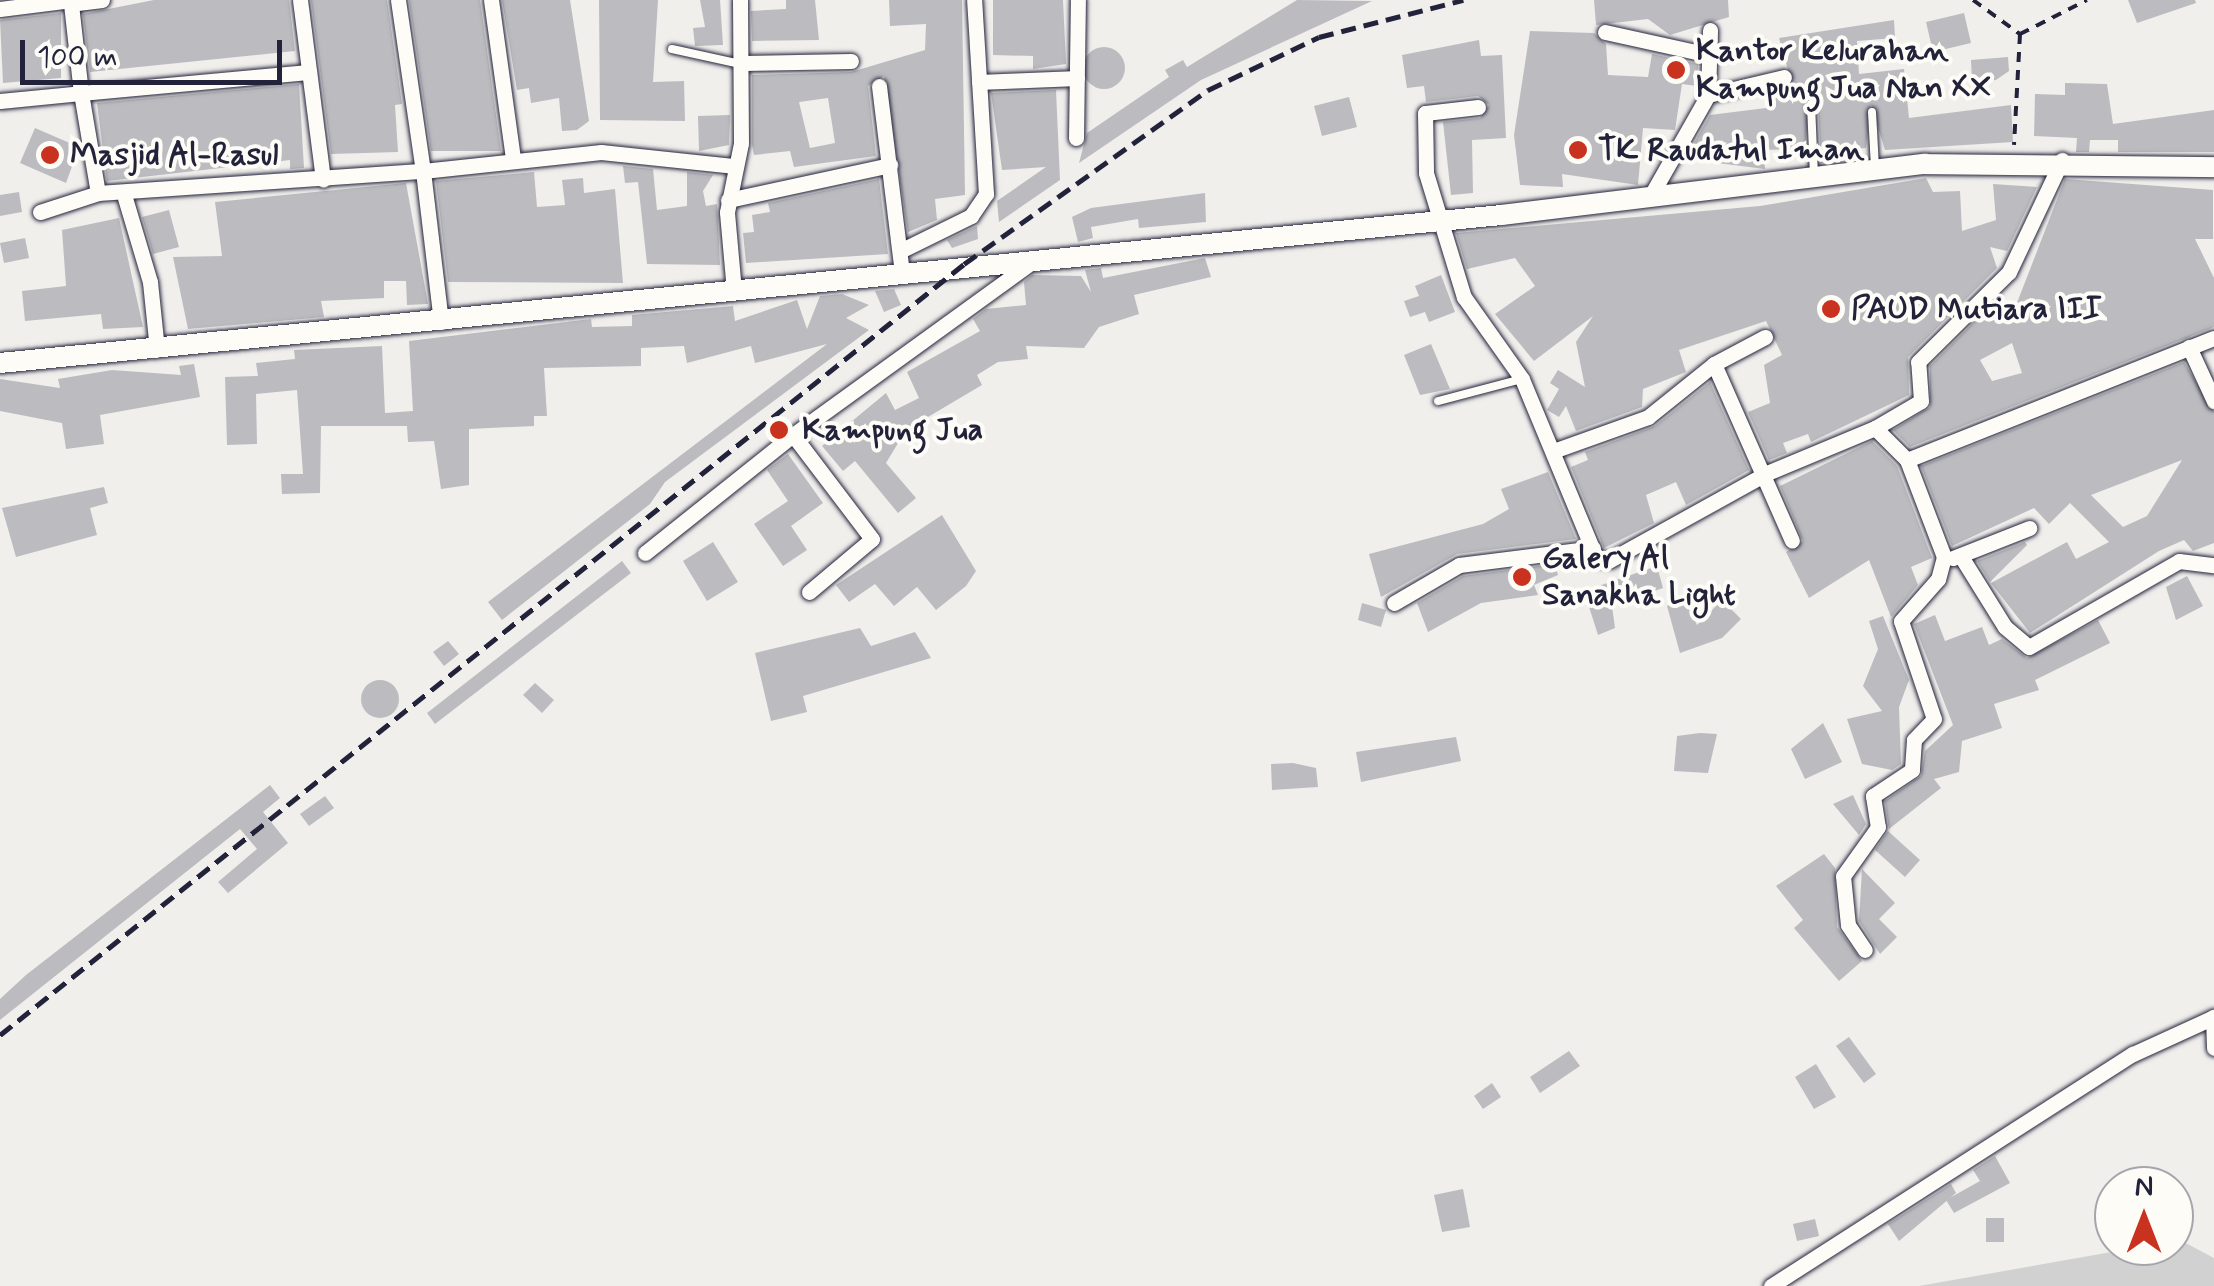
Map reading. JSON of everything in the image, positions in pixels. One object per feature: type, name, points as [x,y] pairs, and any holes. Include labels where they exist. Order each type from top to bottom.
[{"type":"street","points":[[0,9],[102,0]]},
{"type":"street","points":[[300,0],[322,180]]},
{"type":"street","points":[[398,0],[441,322]]},
{"type":"street","points":[[490,0],[513,159]]},
{"type":"street","points":[[734,291],[728,200],[735,166],[744,63],[740,0]]},
{"type":"street","points":[[902,250],[981,206],[989,182],[974,0]]},
{"type":"street","points":[[1076,138],[1078,0]]},
{"type":"street","points":[[71,2],[98,193]]},
{"type":"street","points":[[1650,197],[1708,95],[1710,30]]},
{"type":"street","points":[[1605,32],[1710,55]]},
{"type":"street","points":[[744,63],[851,61]]},
{"type":"street","points":[[0,102],[308,72]]},
{"type":"street","points":[[1708,95],[1784,76]]},
{"type":"street","points":[[979,82],[1077,78]]},
{"type":"street","points":[[880,86],[902,274]]},
{"type":"street","points":[[1478,107],[1425,113],[1440,218],[1472,315],[1522,379],[1556,450],[1592,548],[1610,560],[1767,473],[1876,428],[1921,401],[1918,362],[2009,272],[2062,160]]},
{"type":"street","points":[[40,212],[98,193],[125,198],[423,172],[513,159],[619,152],[735,166]]},
{"type":"street","points":[[0,363],[441,322],[1650,197],[1876,169],[2013,160],[2214,167]]},
{"type":"street","points":[[728,200],[890,165]]},
{"type":"street","points":[[125,198],[150,282],[157,350]]},
{"type":"street","points":[[644,553],[794,435],[1036,258]]},
{"type":"street","points":[[1556,450],[1648,417],[1714,364],[1765,337]]},
{"type":"street","points":[[1906,460],[2214,338]]},
{"type":"street","points":[[2189,347],[2214,401]]},
{"type":"street","points":[[1714,364],[1767,473],[1792,541]]},
{"type":"street","points":[[1865,950],[1848,925],[1843,876],[1878,827],[1873,796],[1912,770],[1914,740],[1934,719],[1901,622],[1938,579],[1944,557],[1906,460],[1876,428]]},
{"type":"street","points":[[794,435],[872,539],[810,592]]},
{"type":"street","points":[[1944,557],[1962,558],[2029,528]]},
{"type":"street","points":[[1394,603],[1459,564],[1592,548]]},
{"type":"street","points":[[1962,558],[2005,627],[2029,647],[2179,562],[2214,564]]},
{"type":"street","points":[[1771,1286],[2134,1054],[2213,1017],[2214,1048]]},
{"type":"lane","points":[[672,49],[744,63]]},
{"type":"lane","points":[[1812,104],[1814,177]]},
{"type":"lane","points":[[1872,112],[1876,169]]},
{"type":"lane","points":[[1438,401],[1522,379]]},
{"type":"path","points":[[1973,0],[2020,34]]},
{"type":"path","points":[[2020,34],[2087,0]]},
{"type":"path","points":[[2013,160],[2020,34]]},
{"type":"shaded area","points":[[2194,1247],[2214,1258],[2214,1286],[1919,1286],[2094,1255],[2094,1266],[2194,1266]]},
{"type":"building","points":[[154,0],[289,0],[295,51],[90,72],[83,14]]},
{"type":"building","points":[[311,0],[387,0],[402,104],[395,105],[398,152],[331,154]]},
{"type":"building","points":[[409,0],[480,0],[501,151],[431,151]]},
{"type":"building","points":[[502,0],[570,0],[589,121],[577,130],[562,131],[559,98],[531,103],[529,88],[517,90]]},
{"type":"building","points":[[599,0],[658,0],[653,82],[684,81],[685,121],[600,120]]},
{"type":"building","points":[[700,0],[720,0],[723,45],[695,46],[693,28],[705,27]]},
{"type":"building","points":[[786,0],[815,0],[819,40],[752,41],[751,11],[786,9]]},
{"type":"building","points":[[889,0],[962,0],[965,195],[935,199],[937,220],[908,232],[884,76],[868,86],[876,156],[794,167],[790,151],[754,155],[752,145],[752,75],[851,72],[925,50],[926,24],[890,26]],"holes":[[[828,98],[835,143],[810,148],[799,102]]]},
{"type":"building","points":[[993,0],[1063,0],[1066,64],[1033,69],[1033,56],[993,55]]},
{"type":"building","points":[[1297,0],[1372,1],[1201,80],[1079,163],[1087,133],[1169,77],[1165,70],[1183,60],[1187,67]]},
{"type":"building","points":[[1594,0],[1728,0],[1729,17],[1670,35],[1648,19],[1596,25]]},
{"type":"building","points":[[2128,0],[2195,0],[2196,3],[2137,23]]},
{"type":"building","points":[[61,13],[61,78],[3,83],[0,20]]},
{"type":"building","points":[[1964,13],[1971,43],[1933,52],[1926,22]]},
{"type":"building","points":[[1894,20],[1895,38],[1857,41],[1859,74],[1904,69],[1909,118],[2011,105],[2013,142],[1885,150],[1871,105],[1866,148],[1833,151],[1834,161],[1821,163],[1818,104],[1810,97],[1805,149],[1764,150],[1765,169],[1685,159],[1710,115],[1766,108],[1766,93],[1792,84],[1779,38]]},
{"type":"building","points":[[1530,31],[1594,33],[1606,44],[1608,75],[1648,77],[1652,54],[1698,64],[1697,86],[1682,84],[1675,130],[1643,128],[1638,185],[1562,174],[1563,187],[1520,185],[1514,135]]},
{"type":"building","points":[[1479,40],[1481,56],[1502,55],[1506,138],[1472,140],[1473,193],[1451,195],[1443,122],[1480,118],[1489,105],[1478,96],[1426,102],[1424,86],[1407,88],[1402,55]]},
{"type":"building","points":[[1104,47],[1119,53],[1125,68],[1119,83],[1104,89],[1089,83],[1083,68],[1089,53]]},
{"type":"building","points":[[2008,57],[2009,71],[1996,80],[1972,82],[1971,60]]},
{"type":"building","points":[[2065,83],[2107,84],[2113,124],[2214,110],[2214,152],[2118,152],[2118,140],[2090,140],[2089,152],[2076,152],[2077,138],[2034,136],[2035,94],[2065,95]]},
{"type":"building","points":[[299,84],[304,168],[290,169],[290,160],[107,181],[97,103]]},
{"type":"building","points":[[1056,90],[1060,180],[999,222],[997,201],[1046,167],[1002,170],[991,93]]},
{"type":"building","points":[[1349,97],[1357,127],[1322,136],[1314,106]]},
{"type":"building","points":[[730,115],[729,145],[699,151],[698,116]]},
{"type":"building","name":"Masjid Al-Rasul","points":[[35,128],[79,147],[66,183],[20,163]]},
{"type":"building","points":[[623,166],[653,169],[657,210],[687,206],[687,172],[713,175],[703,191],[706,206],[717,204],[720,265],[647,264],[638,182],[625,183]]},
{"type":"building","points":[[534,172],[537,207],[565,205],[562,180],[583,178],[584,193],[615,189],[623,283],[448,282],[436,181]]},
{"type":"building","points":[[1926,178],[1933,192],[1960,191],[1962,231],[1996,220],[1993,184],[2037,187],[2007,251],[1990,247],[1997,268],[1908,357],[1909,395],[1811,442],[1808,434],[1783,443],[1787,453],[1769,460],[1748,412],[1770,403],[1764,365],[1782,355],[1766,321],[1679,350],[1686,372],[1643,389],[1642,407],[1576,431],[1566,406],[1559,417],[1547,410],[1559,389],[1550,383],[1558,370],[1585,387],[1576,342],[1593,316],[1534,361],[1495,314],[1535,286],[1515,258],[1467,269],[1456,233],[1760,206]]},
{"type":"building","points":[[879,179],[888,254],[746,263],[743,233],[754,232],[752,215],[770,212],[768,203]]},
{"type":"building","points":[[2065,179],[2213,190],[2213,239],[2195,239],[2214,278],[2214,327],[1910,447],[1893,430],[1930,407],[1930,366],[1981,315],[2009,301],[2013,313]],"holes":[[[2012,343],[2022,373],[1992,381],[1980,360]]]},
{"type":"building","points":[[406,183],[428,304],[407,305],[406,281],[384,281],[384,298],[321,301],[324,317],[188,329],[173,257],[222,256],[215,202]]},
{"type":"building","points":[[19,192],[22,212],[0,216],[0,195]]},
{"type":"building","points":[[1205,193],[1206,222],[1139,228],[1138,219],[1091,227],[1093,238],[1078,242],[1072,217],[1091,208]]},
{"type":"building","points":[[169,210],[179,247],[153,254],[142,217]]},
{"type":"building","points":[[119,218],[143,327],[103,329],[101,314],[25,321],[22,291],[66,286],[62,230]]},
{"type":"building","points":[[977,226],[978,239],[952,248],[947,240]]},
{"type":"building","points":[[25,238],[29,258],[4,263],[0,243]]},
{"type":"building","points":[[1205,258],[1211,277],[1134,295],[1139,314],[1099,327],[1084,348],[1026,346],[1028,359],[998,362],[977,375],[982,385],[906,430],[886,463],[916,498],[898,513],[855,461],[843,471],[822,446],[886,393],[895,410],[919,398],[907,372],[980,331],[973,319],[986,309],[1026,305],[1024,282],[1032,275],[1081,276],[1091,292],[1085,270],[1101,268],[1103,278]]},
{"type":"building","points":[[1441,275],[1455,312],[1429,322],[1425,312],[1410,317],[1404,301],[1419,296],[1415,286]]},
{"type":"building","points":[[894,289],[901,305],[884,312],[875,291]]},
{"type":"building","points":[[842,294],[869,305],[846,318],[869,330],[665,482],[650,504],[502,620],[488,602],[827,344],[755,363],[751,346],[687,363],[684,346],[641,348],[641,366],[544,368],[547,416],[534,416],[534,426],[469,429],[469,485],[441,489],[434,441],[408,442],[407,426],[321,426],[320,493],[282,494],[281,474],[303,474],[297,390],[256,394],[257,444],[227,445],[225,377],[258,376],[256,363],[295,359],[294,350],[382,346],[385,413],[413,411],[409,341],[591,319],[592,327],[632,326],[632,315],[733,306],[735,321],[797,300],[807,329],[820,296]]},
{"type":"building","points":[[1431,344],[1450,389],[1420,395],[1404,355]]},
{"type":"building","points":[[2184,362],[2214,412],[2214,543],[2193,551],[2184,540],[2159,551],[2030,633],[1991,583],[2067,542],[2076,559],[2109,542],[2070,503],[2049,524],[2034,508],[1952,546],[1921,466]],"holes":[[[2182,460],[2147,516],[2123,527],[2091,495]]]},
{"type":"building","points":[[194,364],[200,397],[100,415],[104,444],[66,449],[62,423],[0,411],[0,379],[60,388],[58,379],[112,370],[181,375],[179,366]]},
{"type":"building","points":[[1710,382],[1749,470],[1686,505],[1676,482],[1646,495],[1654,523],[1604,548],[1571,467],[1588,460],[1585,452],[1655,426]]},
{"type":"building","points":[[1872,441],[1897,466],[1932,558],[1911,567],[1918,585],[1891,617],[1869,560],[1809,598],[1786,552],[1803,541],[1780,486]]},
{"type":"building","points":[[788,454],[823,503],[791,526],[807,550],[783,566],[754,524],[788,501],[767,470]]},
{"type":"building","points":[[1548,472],[1576,539],[1457,554],[1381,597],[1369,554],[1483,524],[1509,509],[1501,489]]},
{"type":"building","points":[[104,487],[108,503],[90,508],[97,535],[16,557],[2,508]]},
{"type":"building","points":[[942,515],[976,571],[966,586],[936,610],[917,587],[894,606],[875,584],[849,602],[836,585]]},
{"type":"building","points":[[713,542],[738,582],[707,601],[683,561]]},
{"type":"building","points":[[2025,542],[2027,545],[1990,582],[1977,561]]},
{"type":"building","points":[[622,561],[631,573],[435,724],[427,713]]},
{"type":"building","points":[[1555,564],[1558,575],[1534,585],[1538,595],[1481,603],[1428,632],[1417,603],[1463,576]]},
{"type":"building","points":[[1657,566],[1663,588],[1612,606],[1615,628],[1598,635],[1584,591]]},
{"type":"building","points":[[2187,576],[2203,606],[2176,620],[2166,587]]},
{"type":"building","points":[[1684,598],[1697,625],[1722,600],[1741,619],[1722,638],[1680,653],[1667,606]]},
{"type":"building","points":[[1362,603],[1386,610],[1381,627],[1358,620]]},
{"type":"building","points":[[1935,615],[1945,641],[1982,627],[1989,645],[2002,639],[2027,658],[2098,620],[2110,643],[2035,680],[2039,690],[1994,704],[2002,728],[1962,741],[1959,772],[1934,779],[1941,788],[1889,829],[1885,801],[1921,776],[1925,751],[1953,725],[1914,624]]},
{"type":"building","points":[[1883,616],[1909,680],[1899,707],[1901,764],[1892,770],[1862,764],[1847,719],[1882,711],[1863,686],[1878,649],[1869,621]]},
{"type":"building","points":[[860,628],[871,646],[915,632],[931,658],[803,696],[807,712],[771,721],[755,653]]},
{"type":"building","points":[[448,641],[459,654],[444,666],[433,652]]},
{"type":"building","points":[[380,680],[394,685],[399,699],[394,713],[380,718],[366,713],[361,699],[366,685]]},
{"type":"building","points":[[535,683],[554,700],[542,713],[523,695]]},
{"type":"building","points":[[1823,723],[1842,762],[1805,779],[1791,749]]},
{"type":"building","points":[[1717,734],[1708,773],[1674,771],[1677,736]]},
{"type":"building","points":[[1456,737],[1461,761],[1361,782],[1356,752]]},
{"type":"building","points":[[1271,764],[1316,768],[1318,787],[1272,790]]},
{"type":"building","points":[[270,785],[280,798],[263,812],[288,843],[228,893],[218,882],[257,849],[240,829],[0,1020],[0,999],[26,975]]},
{"type":"building","points":[[1853,795],[1866,824],[1859,835],[1833,804]]},
{"type":"building","points":[[325,796],[334,808],[309,826],[300,814]]},
{"type":"building","points":[[1888,831],[1920,860],[1905,877],[1875,850]]},
{"type":"building","points":[[1824,854],[1835,868],[1837,927],[1862,961],[1839,981],[1794,928],[1803,920],[1776,886]]},
{"type":"building","points":[[1862,869],[1895,903],[1879,919],[1897,937],[1880,954],[1859,921]]},
{"type":"building","points":[[1849,1037],[1876,1074],[1864,1083],[1836,1046]]},
{"type":"building","points":[[1569,1051],[1580,1066],[1540,1093],[1530,1077]]},
{"type":"building","points":[[1816,1064],[1836,1097],[1814,1109],[1795,1077]]},
{"type":"building","points":[[1492,1083],[1501,1097],[1483,1109],[1474,1096]]},
{"type":"building","points":[[1995,1156],[2010,1183],[1954,1213],[1946,1200],[1980,1181],[1973,1170]]},
{"type":"building","points":[[1951,1184],[1956,1193],[1899,1241],[1888,1224]]},
{"type":"building","points":[[1463,1189],[1470,1227],[1442,1232],[1434,1195]]},
{"type":"building","points":[[1986,1218],[2004,1218],[2004,1242],[1986,1242]]},
{"type":"building","points":[[1815,1219],[1819,1236],[1797,1241],[1793,1224]]},
{"type":"railway","points":[[0,1035],[964,264],[1208,90],[1319,37],[1463,0]]},
{"type":"place","name":"Kantor Kelurahan Kampung Jua Nan XX","points":[[1676,70]]},
{"type":"place","name":"TK Raudatul Iman","points":[[1578,150]]},
{"type":"place","name":"Masjid Al-Rasul","points":[[50,155]]},
{"type":"place","name":"PAUD Mutiara III","points":[[1831,309]]},
{"type":"place","name":"Kampung Jua","points":[[779,430]]},
{"type":"place","name":"Galery Al Sanakha Light","points":[[1522,577]]}]
